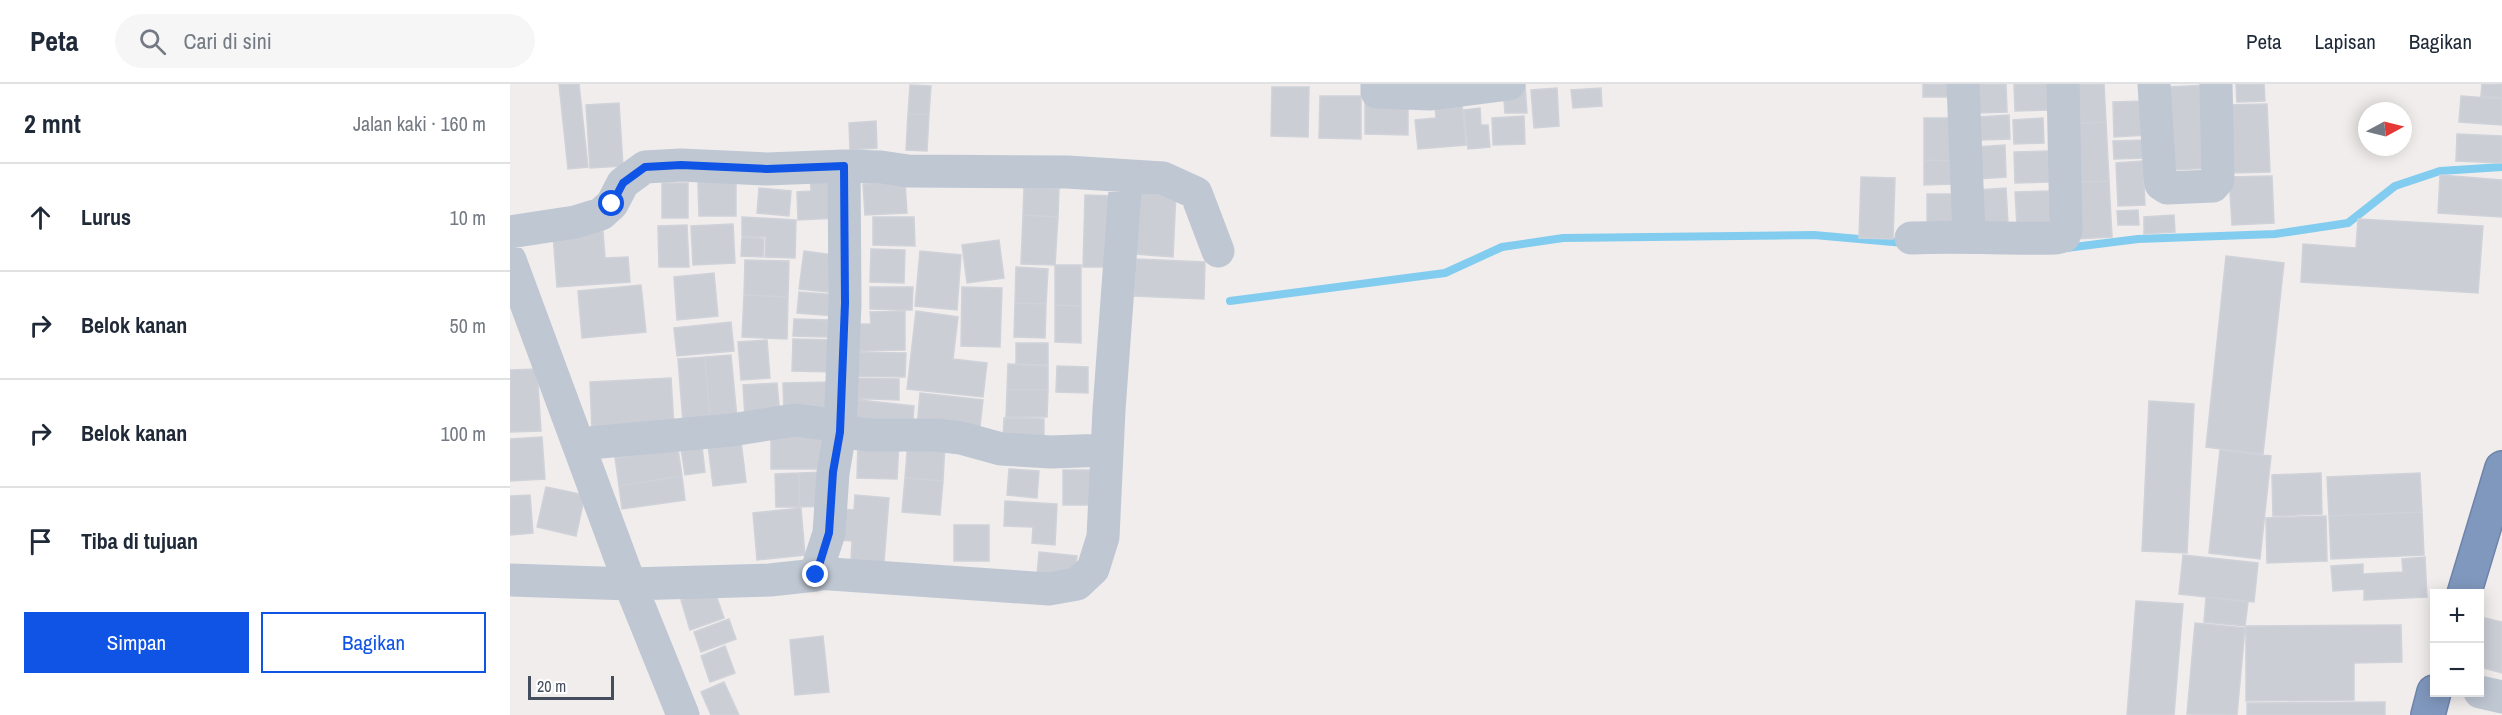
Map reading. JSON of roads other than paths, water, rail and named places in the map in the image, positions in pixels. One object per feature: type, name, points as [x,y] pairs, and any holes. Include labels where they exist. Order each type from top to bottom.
[{"type":"highway","points":[[2466,589],[2502,468]]},
{"type":"highway","points":[[2428,715],[2433,697]]},
{"type":"street","points":[[1377,84],[1377,92],[1431,94],[1509,84]]},
{"type":"street","points":[[1963,84],[1969,236]]},
{"type":"street","points":[[1911,238],[1969,236],[1993,239],[2064,236],[2066,230],[2063,84]]},
{"type":"street","points":[[2154,84],[2160,178],[2161,183],[2167,188],[2213,186],[2218,180],[2216,84]]},
{"type":"street","points":[[510,232],[575,222],[601,214],[612,204],[623,183],[645,167],[681,165],[767,169],[844,166],[908,171],[1067,172],[1163,178],[1196,193],[1218,251]]},
{"type":"street","points":[[816,573],[829,533],[833,472],[840,432],[845,303],[844,166]]},
{"type":"street","points":[[510,580],[630,584],[770,580],[816,575],[816,573],[1049,589],[1077,584],[1093,569],[1103,537],[1126,177]]},
{"type":"street","points":[[510,260],[630,584],[683,715]]},
{"type":"street","points":[[579,444],[732,430],[795,420],[826,424],[840,432],[871,435],[935,435],[961,438],[1001,449],[1051,452],[1107,450]]},
{"type":"street","points":[[2484,693],[2502,697]]},
{"type":"waterway","points":[[2066,248],[2138,239],[2275,234],[2348,223],[2395,186],[2440,171],[2502,167]]},
{"type":"waterway","points":[[1230,301],[1445,273],[1502,247],[1563,238],[1814,235],[1904,243]]}]
